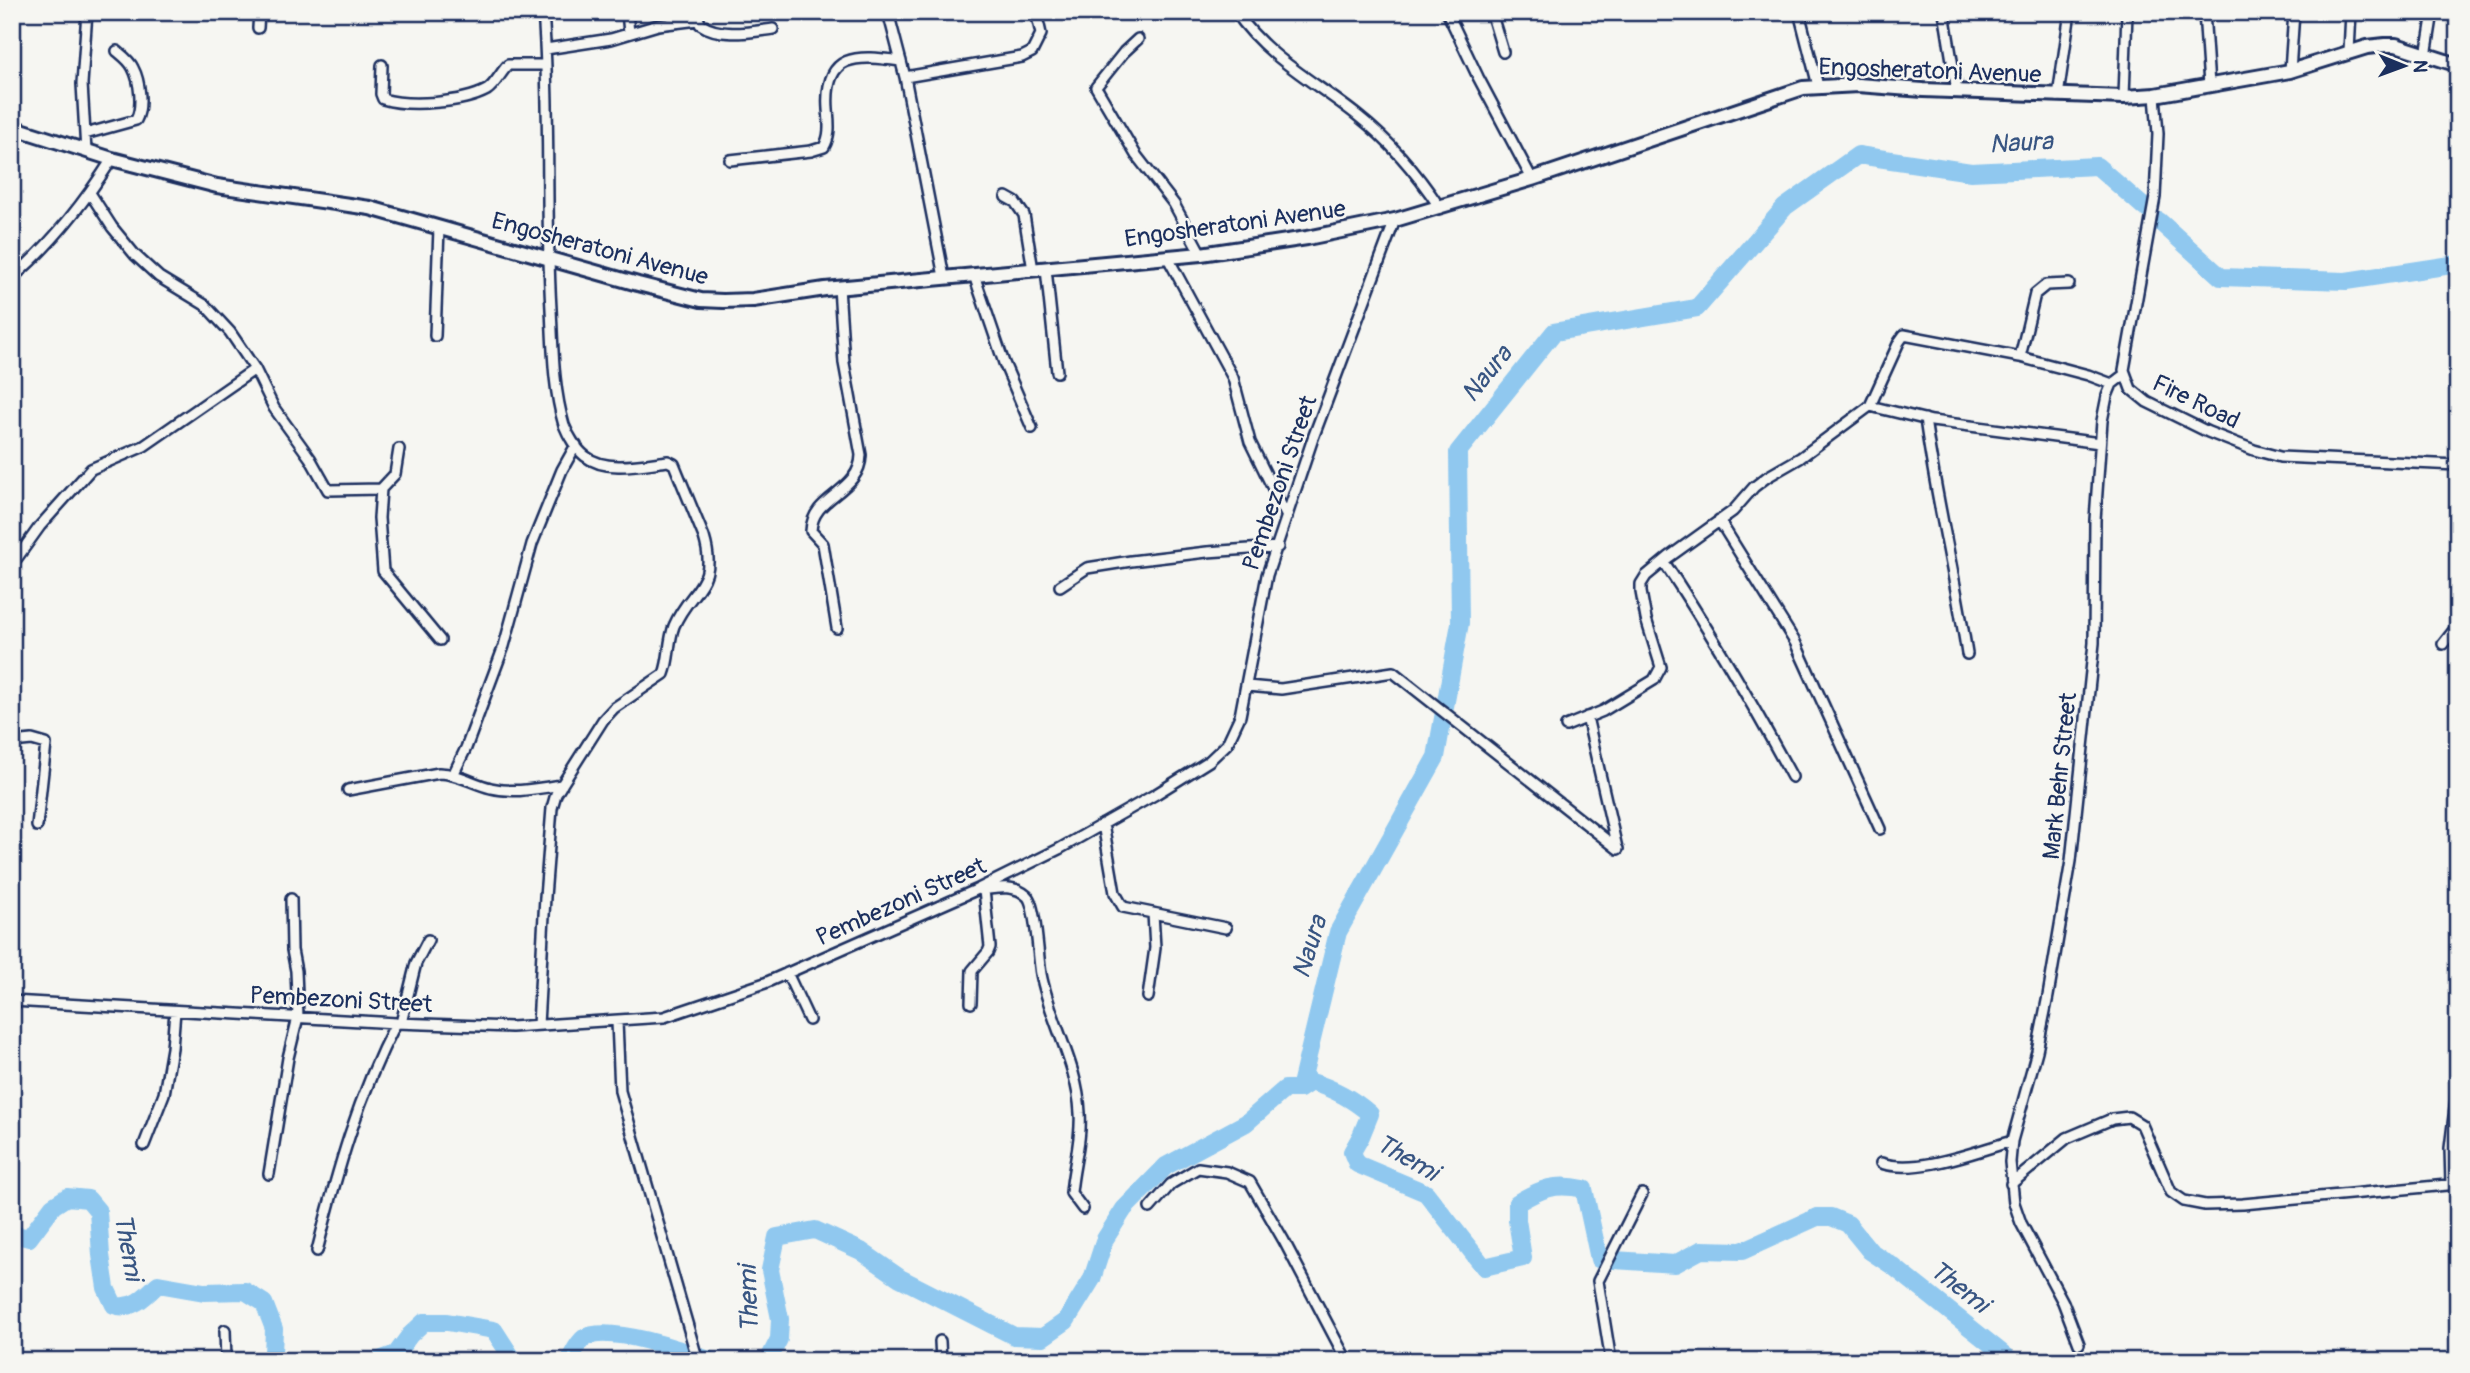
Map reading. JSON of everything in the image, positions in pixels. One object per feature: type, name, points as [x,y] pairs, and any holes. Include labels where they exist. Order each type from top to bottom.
[{"type":"street","points":[[86,151],[82,84],[87,12]]},
{"type":"street","points":[[258,28],[259,12]]},
{"type":"street","points":[[538,1025],[551,825],[556,794],[596,730],[614,708],[664,674],[669,641],[675,625],[709,571],[708,548],[674,464],[667,461],[611,465],[598,462],[584,456],[565,427],[556,388],[548,260],[546,50],[543,12]]},
{"type":"street","points":[[628,12],[629,33]]},
{"type":"street","points":[[888,12],[905,78],[944,277]]},
{"type":"street","points":[[905,78],[1022,57],[1032,52],[1041,34],[1036,12]]},
{"type":"street","points":[[1236,12],[1258,39],[1387,141],[1440,208]]},
{"type":"street","points":[[1447,12],[1532,179]]},
{"type":"street","points":[[1491,12],[1503,52]]},
{"type":"street","points":[[1799,12],[1818,86]]},
{"type":"street","points":[[1944,12],[1957,91]]},
{"type":"street","points":[[2058,96],[2070,12]]},
{"type":"street","points":[[2124,97],[2127,12]]},
{"type":"street","points":[[2204,12],[2209,85]]},
{"type":"street","points":[[2290,72],[2294,12]]},
{"type":"street","points":[[2349,52],[2351,12]]},
{"type":"street","points":[[2426,56],[2433,12]]},
{"type":"street","points":[[546,50],[611,39],[698,16],[704,27],[712,30],[738,33],[772,29]]},
{"type":"street","points":[[1138,39],[1096,87],[1136,155],[1174,204],[1201,254]]},
{"type":"street","name":"Engosheratoni Avenue","points":[[12,127],[112,159],[216,186],[370,208],[548,260],[701,300],[753,300],[839,287],[1168,258],[1307,238],[1440,208],[1803,88],[1857,85],[2058,96],[2155,95],[2290,72],[2349,52],[2385,45],[2458,65]]},
{"type":"street","points":[[85,134],[136,120],[139,116],[135,71],[117,51]]},
{"type":"street","points":[[730,160],[811,151],[824,147],[829,139],[827,101],[830,78],[838,65],[852,58],[873,57],[901,61]]},
{"type":"street","points":[[382,65],[383,99],[403,103],[428,103],[485,90],[508,65],[546,65]]},
{"type":"street","name":"Fire Road","points":[[2155,95],[2158,134],[2155,198],[2128,337],[2124,374],[2131,389],[2147,402],[2208,432],[2266,454],[2310,460],[2458,465]]},
{"type":"street","points":[[12,278],[38,254],[90,193],[112,159]]},
{"type":"street","points":[[90,193],[112,228],[135,255],[159,277],[205,305],[230,331],[255,369],[274,408],[310,458],[328,490],[381,489]]},
{"type":"street","points":[[1006,197],[1016,202],[1024,215],[1039,269],[1056,372]]},
{"type":"street","name":"Pembezoni Street","points":[[12,1001],[398,1023],[538,1025],[664,1017],[788,973],[980,890],[1103,824],[1209,761],[1227,744],[1240,716],[1268,575],[1313,438],[1395,220]]},
{"type":"street","points":[[435,336],[439,228]]},
{"type":"street","points":[[1168,258],[1233,378],[1250,442],[1287,517]]},
{"type":"street","points":[[974,275],[986,316],[1032,428]]},
{"type":"street","points":[[2020,357],[2035,294],[2046,285],[2068,284]]},
{"type":"street","points":[[837,628],[822,544],[811,531],[811,524],[816,513],[849,483],[860,467],[861,455],[844,363],[839,287]]},
{"type":"street","points":[[1566,726],[1639,690],[1660,673],[1661,667],[1646,619],[1641,592],[1641,584],[1646,576],[1733,511],[1754,487],[1767,477],[1800,458],[1870,405],[1904,335],[2020,357],[2112,384],[2124,374]]},
{"type":"street","points":[[17,558],[40,526],[91,469],[144,446],[255,369]]},
{"type":"street","name":"Mark Behr Street","points":[[2079,1344],[2063,1301],[2021,1223],[2014,1203],[2011,1184],[2012,1141],[2037,1051],[2071,861],[2094,643],[2093,590],[2100,443],[2104,408],[2112,384]]},
{"type":"street","points":[[1870,405],[1925,419],[2100,443]]},
{"type":"street","points":[[1925,419],[1967,654]]},
{"type":"street","points":[[454,773],[504,646],[532,544],[562,470],[576,445]]},
{"type":"street","points":[[399,449],[395,474],[381,489],[379,518],[383,571],[440,640]]},
{"type":"street","points":[[1719,520],[1795,642],[1880,829]]},
{"type":"street","points":[[1060,586],[1087,568],[1109,564],[1207,552],[1278,547]]},
{"type":"street","points":[[1664,562],[1748,695],[1792,778]]},
{"type":"street","points":[[2443,644],[2458,625]]},
{"type":"street","points":[[1247,686],[1280,689],[1393,672],[1618,849],[1587,717]]},
{"type":"street","points":[[12,743],[32,740],[46,744],[37,826]]},
{"type":"street","points":[[348,790],[439,773],[454,773],[493,789],[514,792],[562,785]]},
{"type":"street","points":[[1103,824],[1112,880],[1122,907],[1226,928]]},
{"type":"street","points":[[971,1003],[972,971],[990,947],[980,890],[1004,887],[1018,890],[1030,900],[1034,911],[1034,929],[1042,975],[1079,1094],[1080,1136],[1071,1193],[1083,1209]]},
{"type":"street","points":[[269,1174],[288,1058],[298,1017],[291,899]]},
{"type":"street","points":[[1148,996],[1155,948],[1153,913]]},
{"type":"street","points":[[317,1251],[339,1164],[358,1105],[370,1075],[398,1023],[416,963],[428,940]]},
{"type":"street","points":[[788,973],[809,1020]]},
{"type":"street","points":[[144,1145],[164,1094],[172,1048],[174,1011]]},
{"type":"street","points":[[617,1022],[620,1091],[698,1361]]},
{"type":"street","points":[[2011,1184],[2067,1138],[2112,1119],[2129,1117],[2142,1125],[2171,1192],[2184,1201],[2205,1205],[2242,1204],[2454,1184],[2450,1148],[2457,1093],[2457,1027]]},
{"type":"street","points":[[1881,1163],[1890,1166],[1924,1164],[2012,1141]]},
{"type":"street","points":[[1150,1208],[1171,1184],[1198,1168],[1227,1172],[1250,1182],[1290,1251],[1347,1361]]},
{"type":"street","points":[[1611,1361],[1598,1281],[1642,1194]]},
{"type":"street","points":[[225,1330],[226,1361]]},
{"type":"street","points":[[940,1341],[941,1361]]},
{"type":"waterway","name":"Naura","points":[[1300,1089],[1338,932],[1436,757],[1460,623],[1458,452],[1554,332],[1697,308],[1785,207],[1858,155],[1971,172],[2097,166],[2145,208]]},
{"type":"waterway","name":"Naura","points":[[2159,221],[2221,277],[2346,281],[2458,264]]},
{"type":"waterway","name":"Themi","points":[[768,1361],[779,1339],[780,1319],[770,1270],[777,1237],[815,1230],[861,1251],[900,1278],[1014,1336],[1043,1337],[1066,1321],[1092,1279],[1105,1239],[1124,1209],[1166,1166],[1246,1123],[1285,1089],[1300,1089],[1311,1082],[1342,1095],[1370,1114],[1352,1152],[1357,1164],[1426,1193],[1484,1267],[1523,1258],[1517,1203],[1542,1190],[1557,1187],[1584,1189],[1599,1259],[1675,1264],[1701,1250],[1742,1251],[1817,1217],[1831,1217],[1848,1224],[1870,1251],[2012,1361]]},
{"type":"waterway","name":"Themi","points":[[12,1234],[29,1238],[53,1206],[67,1197],[88,1199],[98,1211],[106,1288],[114,1305],[133,1304],[158,1284],[204,1292],[245,1291],[264,1303],[274,1329],[273,1354],[278,1361]]},
{"type":"waterway","name":"Themi","points":[[377,1361],[396,1354],[424,1322],[447,1322],[494,1330],[514,1361]]},
{"type":"waterway","name":"Themi","points":[[569,1361],[584,1338],[610,1334],[647,1340],[711,1361]]}]
